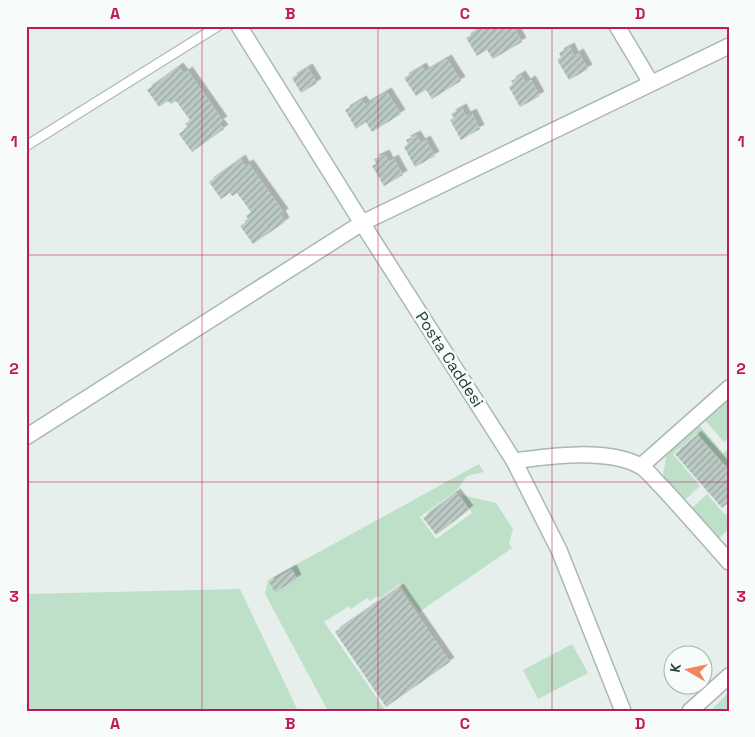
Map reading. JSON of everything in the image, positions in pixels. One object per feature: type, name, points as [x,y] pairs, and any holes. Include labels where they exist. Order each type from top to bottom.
[{"type":"street","name":"Posta Caddesi","points":[[239,26],[362,223],[496,429],[514,461],[559,550],[623,711]]},
{"type":"street","points":[[617,26],[651,83]]},
{"type":"street","points":[[26,437],[362,223],[729,46]]},
{"type":"street","points":[[641,466],[729,388]]},
{"type":"street","points":[[514,461],[584,455],[609,456],[641,466],[729,562]]},
{"type":"street","points":[[690,711],[729,676]]},
{"type":"lane","points":[[26,146],[218,26]]},
{"type":"green space","points":[[729,398],[729,438],[724,442],[705,420]]},
{"type":"green space","points":[[699,425],[723,453],[729,450],[729,469],[697,433],[673,454],[700,486],[685,500],[663,476],[666,456]]},
{"type":"green space","points":[[479,464],[484,472],[466,477],[457,490],[420,517],[436,539],[472,513],[461,495],[496,503],[513,529],[509,544],[512,548],[419,612],[400,584],[380,598],[377,596],[370,601],[367,598],[351,609],[349,606],[324,622],[386,711],[328,711],[265,594],[268,580]]},
{"type":"green space","points":[[707,494],[725,515],[729,512],[729,529],[719,538],[692,508]]},
{"type":"green space","points":[[240,589],[298,711],[26,711],[26,594]]},
{"type":"green space","points":[[572,644],[588,673],[538,699],[523,670]]},
{"type":"green space","points":[[729,692],[729,711],[710,711]]},
{"type":"building","points":[[496,26],[513,26],[522,42],[493,59],[487,50],[477,56],[466,38],[483,27],[486,32]]},
{"type":"building","points":[[570,47],[574,56],[579,53],[588,69],[569,80],[557,60],[561,57],[559,53]]},
{"type":"building","points":[[447,59],[461,81],[432,99],[426,90],[416,96],[404,78],[422,67],[425,72]]},
{"type":"building","points":[[179,67],[184,74],[188,71],[223,121],[219,123],[224,129],[192,152],[179,134],[188,127],[185,124],[190,120],[176,101],[171,104],[168,101],[159,107],[147,90]]},
{"type":"building","points":[[308,68],[317,83],[301,93],[292,78]]},
{"type":"building","points":[[521,75],[526,83],[531,80],[540,96],[520,107],[509,87],[513,84],[511,81]]},
{"type":"building","points":[[387,92],[401,114],[372,132],[366,122],[356,129],[345,110],[362,100],[365,105]]},
{"type":"building","points":[[462,108],[466,116],[472,113],[480,129],[461,140],[450,120],[454,118],[451,114]]},
{"type":"building","points":[[416,135],[421,143],[426,140],[435,156],[415,167],[404,147],[408,144],[406,140]]},
{"type":"building","points":[[385,154],[389,162],[394,159],[403,175],[384,186],[372,166],[376,164],[374,159]]},
{"type":"building","points":[[241,159],[245,166],[249,164],[284,213],[281,215],[285,222],[253,244],[240,226],[249,220],[246,216],[251,212],[237,193],[232,196],[230,193],[221,199],[209,182]]},
{"type":"building","points":[[697,435],[729,471],[729,502],[722,508],[675,454]]},
{"type":"building","points":[[456,493],[469,510],[436,535],[423,518]]},
{"type":"building","points":[[292,569],[297,579],[275,592],[269,582]]},
{"type":"building","points":[[399,588],[450,662],[386,707],[335,632]]}]
